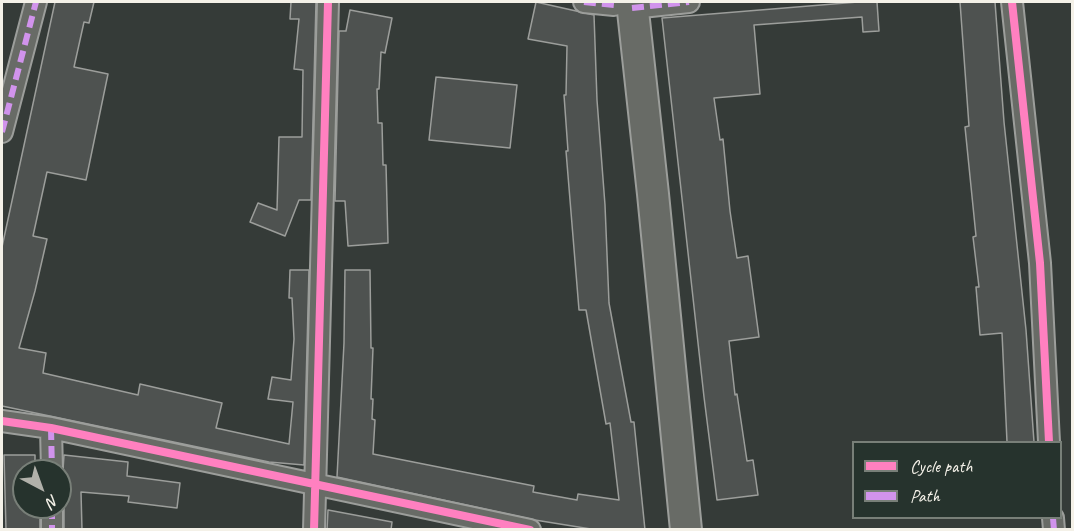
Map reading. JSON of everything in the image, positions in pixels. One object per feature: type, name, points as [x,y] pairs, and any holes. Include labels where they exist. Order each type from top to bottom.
[{"type":"main road","points":[[623,4],[638,220],[666,530]]},
{"type":"main road","points":[[623,4],[654,205],[686,530]]},
{"type":"street","points":[[2,132],[36,2]]},
{"type":"street","points":[[314,530],[328,2]]},
{"type":"street","points":[[584,2],[623,4],[689,2]]},
{"type":"street","points":[[1012,2],[1040,263],[1049,441]]},
{"type":"street","points":[[2,420],[51,428],[530,530]]},
{"type":"street","points":[[51,428],[52,459]]},
{"type":"building","points":[[55,2],[94,2],[89,23],[84,22],[74,67],[108,74],[86,180],[47,172],[33,236],[47,239],[19,348],[46,353],[43,373],[138,395],[140,384],[222,403],[216,428],[289,444],[293,402],[268,399],[272,377],[291,380],[294,339],[292,298],[289,298],[290,270],[309,270],[304,465],[269,462],[2,406],[2,247]]},
{"type":"building","points":[[291,2],[316,2],[311,200],[299,200],[285,236],[250,222],[258,203],[277,210],[279,137],[302,137],[303,70],[294,69],[299,19],[290,19]]},
{"type":"building","points":[[536,2],[594,15],[609,303],[631,422],[634,422],[645,530],[597,530],[535,520],[337,477],[344,343],[345,270],[370,270],[371,348],[373,348],[371,399],[373,399],[372,419],[375,420],[373,454],[534,486],[533,492],[577,500],[578,494],[619,500],[610,423],[606,424],[586,310],[579,310],[566,151],[568,151],[564,95],[566,95],[567,46],[528,39]]},
{"type":"building","points":[[877,2],[879,31],[863,32],[862,17],[754,25],[760,94],[714,98],[720,140],[723,139],[737,258],[748,256],[759,337],[729,341],[735,395],[737,394],[747,461],[753,460],[758,495],[717,500],[662,18]]},
{"type":"building","points":[[960,2],[995,2],[1004,122],[1026,330],[1034,441],[1007,441],[1002,333],[980,335],[976,287],[979,287],[973,237],[976,236],[965,127],[969,126]]},
{"type":"building","points":[[350,10],[392,18],[385,53],[381,52],[379,89],[377,89],[378,123],[382,123],[383,165],[386,165],[388,243],[348,246],[345,201],[335,201],[339,31],[346,31]]},
{"type":"building","points":[[436,77],[517,85],[510,148],[429,140]]},
{"type":"building","points":[[4,455],[35,455],[35,459],[12,459],[12,519],[40,519],[40,530],[6,530]]},
{"type":"building","points":[[64,455],[128,462],[127,476],[180,483],[177,508],[128,502],[129,496],[81,492],[82,530],[64,530],[64,519],[72,519],[72,459],[64,459]]},
{"type":"building","points":[[328,510],[392,522],[391,530],[327,530]]},
{"type":"marked path","points":[[2,132],[36,2]]},
{"type":"marked path","points":[[584,2],[614,5]]},
{"type":"marked path","points":[[632,8],[689,2]]},
{"type":"marked path","points":[[51,428],[52,459]]},
{"type":"marked path","points":[[52,519],[52,530]]},
{"type":"marked path","points":[[1053,519],[1054,530]]},
{"type":"cycle path","points":[[314,530],[328,2]]},
{"type":"cycle path","points":[[1012,2],[1040,263],[1049,441]]},
{"type":"cycle path","points":[[2,421],[51,428],[530,530]]}]
